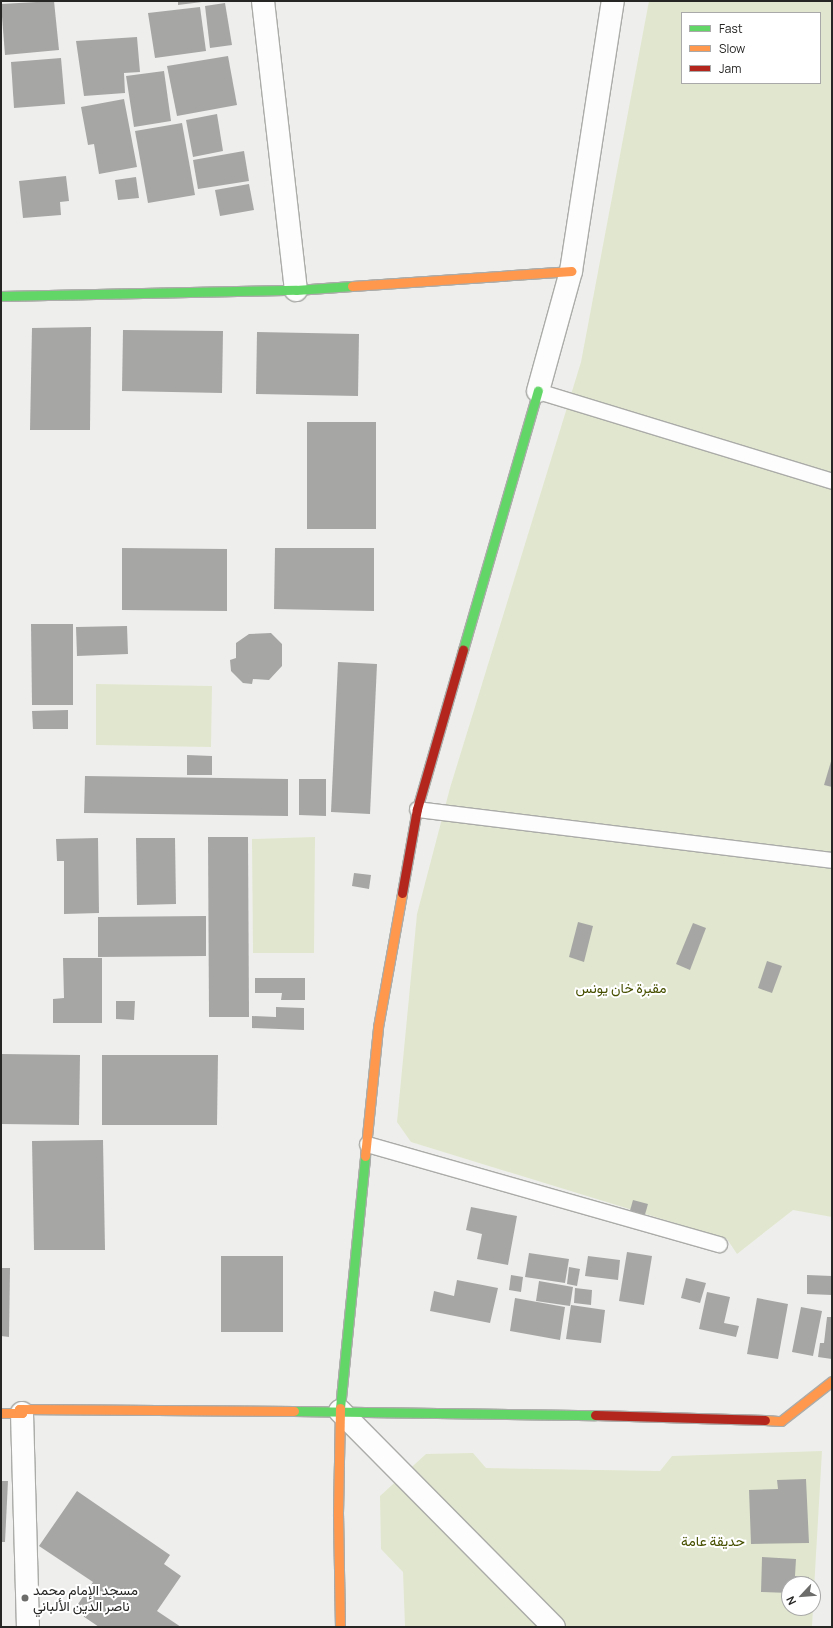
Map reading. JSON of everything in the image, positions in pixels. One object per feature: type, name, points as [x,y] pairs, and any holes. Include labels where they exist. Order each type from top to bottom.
[{"type":"street","points":[[263,1],[296,290]]},
{"type":"street","points":[[340,1627],[338,1513],[340,1411],[368,1144],[378,1027],[417,809],[538,391],[571,271],[613,1]]},
{"type":"street","points":[[1,296],[296,290],[571,271]]},
{"type":"street","points":[[28,1627],[11,1413],[19,1409],[580,1414],[781,1421],[832,1381]]},
{"type":"street","points":[[340,1411],[554,1627]]},
{"type":"lane","points":[[538,391],[832,481]]},
{"type":"lane","points":[[417,809],[832,860]]},
{"type":"lane","points":[[368,1144],[719,1244]]},
{"type":"green space","name":"مقبرة خان يونس","points":[[649,1],[832,1],[832,1217],[793,1210],[737,1254],[727,1239],[411,1142],[397,1122],[417,914],[450,788],[581,362]]},
{"type":"green space","points":[[96,684],[212,686],[211,747],[96,745]]},
{"type":"green space","points":[[315,837],[314,953],[253,953],[252,839]]},
{"type":"green space","name":"حديقة عامة","points":[[822,1451],[815,1576],[781,1576],[781,1616],[813,1616],[812,1627],[405,1627],[403,1572],[381,1549],[380,1496],[426,1454],[473,1453],[486,1468],[660,1471],[672,1456]]},
{"type":"building","points":[[54,1],[59,50],[5,55],[1,4]]},
{"type":"building","points":[[178,1],[201,1],[202,2],[178,5]]},
{"type":"building","points":[[225,3],[232,45],[210,48],[205,6]]},
{"type":"building","points":[[200,7],[206,51],[155,58],[148,13]]},
{"type":"building","points":[[137,37],[140,72],[124,73],[125,93],[84,96],[76,41]]},
{"type":"building","points":[[228,56],[237,105],[177,116],[167,66]]},
{"type":"building","points":[[61,58],[65,104],[14,108],[11,62]]},
{"type":"building","points":[[164,71],[171,121],[134,127],[126,76]]},
{"type":"building","points":[[124,99],[137,167],[99,174],[94,144],[88,145],[81,107]]},
{"type":"building","points":[[217,114],[223,151],[193,157],[186,120]]},
{"type":"building","points":[[182,123],[195,195],[148,203],[135,131]]},
{"type":"building","points":[[244,151],[249,181],[198,189],[193,160]]},
{"type":"building","points":[[66,176],[69,201],[60,202],[61,215],[23,218],[19,181]]},
{"type":"building","points":[[136,177],[139,198],[118,200],[115,180]]},
{"type":"building","points":[[249,184],[254,210],[220,216],[215,190]]},
{"type":"building","points":[[91,327],[90,430],[30,430],[32,328]]},
{"type":"building","points":[[123,330],[223,331],[222,393],[122,391]]},
{"type":"building","points":[[257,332],[359,334],[358,396],[256,394]]},
{"type":"building","points":[[307,422],[376,422],[376,529],[307,529]]},
{"type":"building","points":[[122,548],[227,549],[227,611],[122,610]]},
{"type":"building","points":[[275,548],[374,548],[374,611],[274,609]]},
{"type":"building","points":[[31,624],[73,624],[73,705],[32,705]]},
{"type":"building","points":[[127,626],[128,654],[77,656],[76,627]]},
{"type":"building","points":[[271,633],[282,644],[282,666],[269,680],[253,679],[252,684],[243,683],[231,671],[230,660],[236,658],[236,643],[249,634]]},
{"type":"building","points":[[338,662],[377,664],[370,814],[331,812]]},
{"type":"building","points":[[68,710],[68,729],[33,729],[32,711]]},
{"type":"building","points":[[187,755],[212,756],[212,775],[187,775]]},
{"type":"building","points":[[832,758],[832,787],[824,785]]},
{"type":"building","points":[[85,776],[288,779],[288,816],[84,813]]},
{"type":"building","points":[[299,779],[326,779],[326,816],[299,815]]},
{"type":"building","points":[[208,837],[248,837],[249,1017],[209,1017]]},
{"type":"building","points":[[98,838],[99,913],[64,914],[64,861],[57,861],[56,839]]},
{"type":"building","points":[[136,838],[175,838],[176,904],[137,905]]},
{"type":"building","points":[[354,873],[371,875],[369,889],[352,886]]},
{"type":"building","points":[[206,916],[206,956],[98,957],[98,917]]},
{"type":"building","points":[[578,922],[593,926],[584,962],[569,957]]},
{"type":"building","points":[[693,923],[706,928],[690,970],[676,964]]},
{"type":"building","points":[[63,958],[102,958],[102,1023],[53,1023],[53,999],[64,998]]},
{"type":"building","points":[[767,961],[782,966],[772,993],[758,988]]},
{"type":"building","points":[[255,978],[305,978],[305,1000],[281,1000],[282,993],[255,993]]},
{"type":"building","points":[[116,1001],[135,1001],[134,1020],[116,1019]]},
{"type":"building","points":[[276,1007],[304,1008],[304,1030],[252,1028],[252,1016],[276,1017]]},
{"type":"building","points":[[1,1054],[80,1055],[79,1125],[1,1124]]},
{"type":"building","points":[[102,1055],[218,1055],[217,1125],[102,1125]]},
{"type":"building","points":[[103,1140],[105,1250],[34,1250],[32,1141]]},
{"type":"building","points":[[633,1200],[648,1204],[644,1218],[629,1214]]},
{"type":"building","points":[[471,1207],[517,1216],[508,1265],[477,1259],[482,1234],[466,1230]]},
{"type":"building","points":[[627,1252],[652,1256],[644,1305],[619,1301]]},
{"type":"building","points":[[529,1253],[569,1259],[565,1283],[525,1277]]},
{"type":"building","points":[[221,1256],[283,1256],[283,1332],[221,1332]]},
{"type":"building","points":[[588,1256],[620,1260],[618,1280],[585,1276]]},
{"type":"building","points":[[569,1267],[580,1269],[577,1286],[567,1284]]},
{"type":"building","points":[[1,1268],[10,1268],[9,1337],[1,1336]]},
{"type":"building","points":[[511,1275],[523,1277],[521,1292],[509,1290]]},
{"type":"building","points":[[807,1275],[832,1276],[832,1295],[807,1294]]},
{"type":"building","points":[[686,1278],[706,1283],[700,1303],[681,1298]]},
{"type":"building","points":[[457,1280],[498,1288],[490,1323],[430,1311],[434,1291],[454,1296]]},
{"type":"building","points":[[539,1281],[573,1287],[570,1306],[536,1301]]},
{"type":"building","points":[[575,1288],[592,1290],[591,1305],[574,1303]]},
{"type":"building","points":[[707,1292],[730,1297],[724,1323],[739,1326],[736,1337],[699,1329]]},
{"type":"building","points":[[515,1298],[565,1307],[560,1340],[510,1331]]},
{"type":"building","points":[[757,1298],[788,1304],[778,1359],[747,1354]]},
{"type":"building","points":[[571,1305],[605,1310],[601,1343],[566,1339]]},
{"type":"building","points":[[801,1307],[822,1311],[813,1356],[792,1352]]},
{"type":"building","points":[[827,1317],[832,1317],[832,1359],[818,1357],[820,1343],[824,1343]]},
{"type":"building","points":[[806,1479],[809,1543],[751,1544],[749,1490],[778,1489],[777,1480]]},
{"type":"building","points":[[1,1481],[8,1481],[5,1542],[1,1542]]},
{"type":"building","points":[[77,1491],[170,1555],[164,1564],[181,1576],[157,1611],[181,1627],[99,1627],[74,1610],[93,1582],[39,1546]]},
{"type":"building","points":[[762,1557],[796,1559],[795,1576],[781,1576],[781,1593],[761,1592]]},
{"type":"traffic: fast","points":[[1,296],[296,290],[352,286]]},
{"type":"traffic: fast","points":[[463,650],[538,391]]},
{"type":"traffic: fast","points":[[340,1408],[365,1156]]},
{"type":"traffic: fast","points":[[294,1411],[595,1415]]},
{"type":"traffic: slow","points":[[352,286],[571,271]]},
{"type":"traffic: slow","points":[[365,1156],[378,1027],[402,893]]},
{"type":"traffic: slow","points":[[765,1420],[781,1421],[832,1381]]},
{"type":"traffic: slow","points":[[340,1408],[338,1513],[340,1627]]},
{"type":"traffic: slow","points":[[1,1413],[22,1413],[19,1409],[294,1411]]},
{"type":"traffic: jam","points":[[402,893],[417,809],[463,650]]},
{"type":"traffic: jam","points":[[595,1415],[765,1420]]},
{"type":"place","name":"مسجد الإمام محمد ناصر الدين الألباني","points":[[25,1598]]}]
